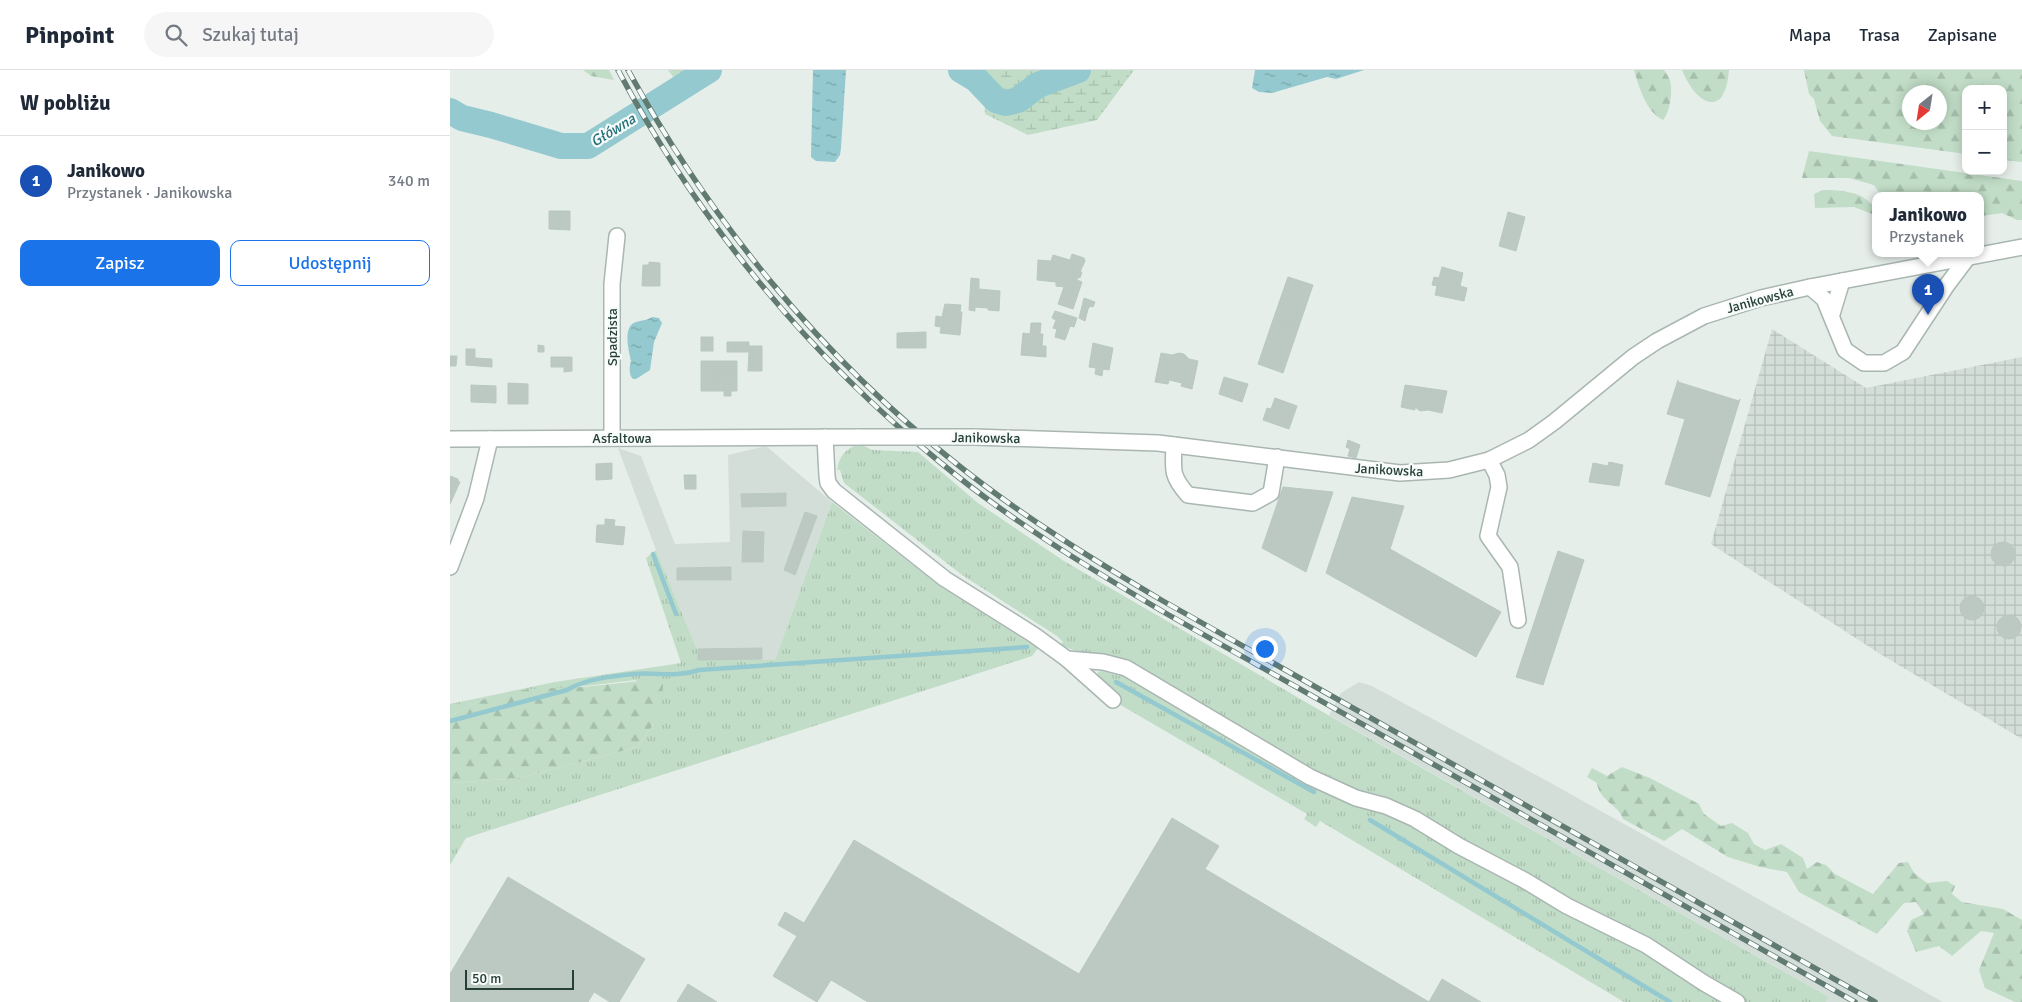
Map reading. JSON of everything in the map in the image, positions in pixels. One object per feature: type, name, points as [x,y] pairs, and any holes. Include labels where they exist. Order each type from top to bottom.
[{"type":"street","name":"Spadzista","points":[[612,438],[612,284],[617,236]]},
{"type":"street","name":"Janikowska","points":[[1984,254],[2022,247]]},
{"type":"street","name":"Janikowska","points":[[794,437],[974,437],[1174,445],[1400,473],[1449,470],[1490,460],[1535,436],[1613,372],[1657,341],[1704,316],[1731,307],[1810,287],[1968,257]]},
{"type":"street","points":[[1810,287],[1824,299],[1832,314],[1845,350],[1864,363],[1884,364],[1903,352],[1947,285],[1968,257]]},
{"type":"street","points":[[1832,314],[1842,281]]},
{"type":"street","name":"Asfaltowa","points":[[450,440],[794,437]]},
{"type":"street","points":[[825,437],[828,483],[834,490],[945,578],[1034,635],[1067,660],[1113,700]]},
{"type":"street","points":[[450,567],[476,498],[490,439]]},
{"type":"street","points":[[1174,445],[1173,465],[1176,481],[1188,495],[1253,503],[1271,493],[1277,457]]},
{"type":"street","points":[[1490,460],[1499,487],[1488,536],[1510,567],[1518,620]]},
{"type":"street","points":[[1067,660],[1103,662],[1126,668],[1310,777],[1356,798],[1386,806],[1415,819],[1459,846],[1524,880],[1567,906],[1646,945],[1737,1002]]},
{"type":"shaded area","points":[[1772,329],[1866,388],[2022,357],[2022,739],[1877,652],[1711,544]]},
{"type":"shaded area","points":[[766,446],[832,502],[775,660],[698,660],[698,652],[656,550],[618,448],[641,456],[675,544],[730,542],[728,455]]},
{"type":"shaded area","points":[[1359,682],[1372,686],[1549,782],[1943,1002],[1826,1002],[1829,997],[1329,715],[1341,693]]},
{"type":"green space","points":[[583,70],[609,70],[614,80],[591,76]]},
{"type":"green space","points":[[668,70],[707,70],[681,87]]},
{"type":"green space","points":[[956,70],[1134,70],[1097,120],[1028,135],[985,114],[984,95]]},
{"type":"green space","points":[[1634,70],[1664,70],[1670,80],[1671,95],[1669,107],[1663,120],[1648,105]]},
{"type":"green space","points":[[1682,70],[1729,70],[1722,96],[1716,101],[1709,102],[1702,99],[1688,82]]},
{"type":"green space","points":[[1804,70],[2022,70],[2022,162],[2007,160],[2007,85],[1962,85],[1962,153],[1832,136],[1820,121],[1814,99],[1809,94]]},
{"type":"green space","points":[[1809,151],[1962,173],[1962,175],[1979,175],[2022,181],[2022,220],[2017,220],[2002,213],[1984,216],[1984,192],[1878,192],[1874,185],[1849,178],[1802,178]]},
{"type":"green space","points":[[1823,190],[1842,191],[1861,196],[1872,203],[1872,214],[1854,207],[1815,208],[1814,194]]},
{"type":"green space","points":[[860,444],[872,450],[918,452],[978,503],[1064,561],[1328,715],[1829,997],[1826,1002],[1624,1002],[1320,821],[1316,827],[1304,819],[1307,814],[1119,704],[1110,709],[1121,697],[1098,675],[1098,672],[1101,671],[1120,676],[1123,672],[1094,654],[1079,652],[1060,645],[1063,642],[1057,636],[962,575],[844,483],[840,470],[837,470],[839,461],[847,450]]},
{"type":"green space","points":[[832,502],[941,587],[1038,648],[1032,656],[466,838],[450,865],[450,783],[519,778],[637,747],[654,724],[636,680],[486,698],[450,716],[450,704],[555,682],[681,663],[646,558],[656,550],[698,652],[698,660],[775,660]]},
{"type":"green space","points":[[657,679],[663,684],[660,711],[653,725],[637,747],[519,778],[450,783],[450,716],[486,698],[528,689],[584,687]]},
{"type":"green space","points":[[1622,767],[1650,778],[1699,804],[1704,814],[1721,826],[1732,823],[1748,833],[1754,844],[1765,850],[1781,844],[1803,858],[1807,869],[1817,862],[1826,865],[1835,874],[1873,894],[1899,863],[1908,862],[1914,873],[1927,883],[1947,881],[1955,886],[1952,894],[1962,902],[2003,909],[2022,920],[2022,1002],[2015,1002],[1985,988],[1979,970],[1994,933],[1981,931],[1952,956],[1939,946],[1916,952],[1907,931],[1911,920],[1924,914],[1916,902],[1904,903],[1877,934],[1799,892],[1787,872],[1760,867],[1728,857],[1682,829],[1664,841],[1623,819],[1621,814],[1601,794],[1597,783],[1587,777],[1592,768],[1607,776]]},
{"type":"water","points":[[813,70],[846,70],[841,148],[840,155],[835,162],[816,161],[811,157]]},
{"type":"water","points":[[1255,70],[1364,70],[1336,79],[1327,77],[1272,93],[1259,92],[1252,88]]},
{"type":"water","points":[[652,317],[659,318],[662,323],[654,342],[650,370],[633,379],[630,371],[629,328],[636,322]]},
{"type":"building","points":[[549,211],[570,211],[570,230],[549,229]]},
{"type":"building","points":[[1508,212],[1525,217],[1516,251],[1499,246]]},
{"type":"building","points":[[1072,254],[1084,258],[1085,261],[1080,272],[1082,272],[1080,278],[1078,277],[1077,280],[1082,282],[1073,309],[1058,304],[1064,287],[1056,286],[1056,282],[1037,280],[1038,260],[1051,261],[1053,255],[1070,260]]},
{"type":"building","points":[[649,262],[660,263],[660,286],[642,286],[643,265],[649,265]]},
{"type":"building","points":[[1442,267],[1463,273],[1460,286],[1467,288],[1464,301],[1435,295],[1437,286],[1432,285],[1434,277],[1439,278]]},
{"type":"building","points":[[1288,277],[1313,285],[1298,329],[1273,320]]},
{"type":"building","points":[[971,278],[979,279],[979,289],[1000,291],[999,311],[975,307],[975,311],[969,310]]},
{"type":"building","points":[[1084,298],[1095,302],[1093,307],[1091,306],[1088,309],[1085,321],[1079,318]]},
{"type":"building","points":[[945,304],[961,305],[960,335],[940,333],[941,327],[935,326],[936,316],[942,317]]},
{"type":"building","points":[[1055,311],[1077,318],[1074,327],[1070,326],[1065,340],[1055,337],[1057,329],[1053,328],[1056,320],[1052,318]]},
{"type":"building","points":[[1273,320],[1298,329],[1283,373],[1258,364]]},
{"type":"building","points":[[1031,323],[1041,323],[1040,334],[1043,334],[1042,346],[1046,346],[1046,357],[1021,355],[1023,333],[1030,334]]},
{"type":"building","points":[[926,332],[926,348],[897,348],[897,333]]},
{"type":"building","points":[[701,337],[713,337],[713,351],[701,351]]},
{"type":"building","points":[[727,342],[749,342],[749,346],[762,346],[762,371],[748,371],[749,352],[727,352]]},
{"type":"building","points":[[1093,343],[1113,348],[1109,370],[1103,369],[1102,376],[1095,374],[1096,368],[1089,367]]},
{"type":"building","points":[[538,345],[544,346],[544,352],[538,352]]},
{"type":"building","points":[[466,349],[475,349],[475,358],[492,359],[492,367],[466,365]]},
{"type":"building","points":[[1161,353],[1172,355],[1184,354],[1189,359],[1198,361],[1192,389],[1181,386],[1182,383],[1169,380],[1168,384],[1155,382]]},
{"type":"building","points":[[450,356],[457,356],[456,366],[450,366]]},
{"type":"building","points":[[551,357],[572,357],[572,371],[564,372],[564,367],[551,367]]},
{"type":"building","points":[[701,361],[737,361],[737,373],[714,373],[714,391],[701,391]]},
{"type":"building","points":[[714,373],[737,373],[737,391],[731,391],[731,396],[724,396],[724,391],[714,391]]},
{"type":"building","points":[[1224,377],[1248,384],[1242,402],[1219,394]]},
{"type":"building","points":[[1678,380],[1678,382],[1739,401],[1740,399],[1710,497],[1665,484],[1685,419],[1667,414]]},
{"type":"building","points":[[508,383],[528,384],[528,404],[508,404]]},
{"type":"building","points":[[471,385],[496,386],[496,403],[471,402]]},
{"type":"building","points":[[1405,385],[1447,391],[1442,413],[1428,410],[1420,411],[1415,407],[1415,410],[1401,407]]},
{"type":"building","points":[[1275,398],[1297,406],[1289,429],[1263,420],[1267,408],[1271,409]]},
{"type":"building","points":[[1348,440],[1360,445],[1356,458],[1348,456],[1350,449],[1346,447]]},
{"type":"building","points":[[1609,462],[1623,465],[1619,486],[1589,482],[1593,463],[1608,466]]},
{"type":"building","points":[[612,463],[612,479],[596,480],[596,464]]},
{"type":"building","points":[[684,475],[696,475],[696,489],[685,489]]},
{"type":"building","points":[[450,476],[458,479],[460,482],[450,504]]},
{"type":"building","points":[[1283,487],[1333,492],[1306,572],[1262,548]]},
{"type":"building","points":[[786,493],[786,506],[742,507],[741,494]]},
{"type":"building","points":[[1352,497],[1404,506],[1390,549],[1501,612],[1476,657],[1326,573]]},
{"type":"building","points":[[805,512],[817,516],[795,575],[784,570]]},
{"type":"building","points":[[605,519],[615,520],[614,526],[625,527],[623,545],[596,542],[597,525],[605,525]]},
{"type":"building","points":[[743,531],[764,532],[763,562],[742,562]]},
{"type":"building","points":[[2003,542],[2012,545],[2015,554],[2012,563],[2003,566],[1994,563],[1991,554],[1994,545]]},
{"type":"building","points":[[1558,551],[1584,560],[1543,685],[1516,677]]},
{"type":"building","points":[[731,567],[731,580],[677,580],[677,568]]},
{"type":"building","points":[[1972,596],[1981,599],[1984,608],[1981,617],[1972,620],[1963,617],[1960,608],[1963,599]]},
{"type":"building","points":[[2009,615],[2018,618],[2021,627],[2018,636],[2009,639],[2000,636],[1997,627],[2000,618]]},
{"type":"building","points":[[762,648],[762,659],[698,660],[698,649]]},
{"type":"building","points":[[1172,818],[1219,846],[1205,869],[1429,1002],[868,1002],[831,980],[817,1002],[773,976],[797,936],[778,925],[785,912],[804,923],[854,840],[1079,974]]},
{"type":"building","points":[[508,877],[645,959],[619,1002],[610,1002],[594,992],[588,1002],[450,1002],[450,974]]},
{"type":"building","points":[[1442,979],[1481,1002],[1429,1002]]},
{"type":"building","points":[[688,984],[717,1002],[677,1002]]},
{"type":"waterway","name":"Główna","points":[[450,111],[462,118],[561,146],[588,146],[709,70]]},
{"type":"waterway","name":"Główna","points":[[961,70],[976,79],[996,100],[1006,103],[1018,100],[1038,85],[1078,70]]},
{"type":"waterway","points":[[653,554],[676,614]]},
{"type":"waterway","points":[[450,721],[567,690],[591,681],[617,676],[682,674],[699,670],[1027,647]]},
{"type":"waterway","points":[[1116,682],[1314,792]]},
{"type":"waterway","points":[[1370,820],[1670,1002]]},
{"type":"railway","points":[[618,70],[649,126],[720,232],[801,331],[892,421],[941,463],[995,505],[1051,543],[1167,614],[1855,1002]]},
{"type":"railway","points":[[628,70],[660,126],[695,181],[733,234],[773,284],[861,380],[908,424],[982,484],[1058,536],[1163,601],[1875,1002]]},
{"type":"place","name":"Janikowo","points":[[1928,315]]}]
